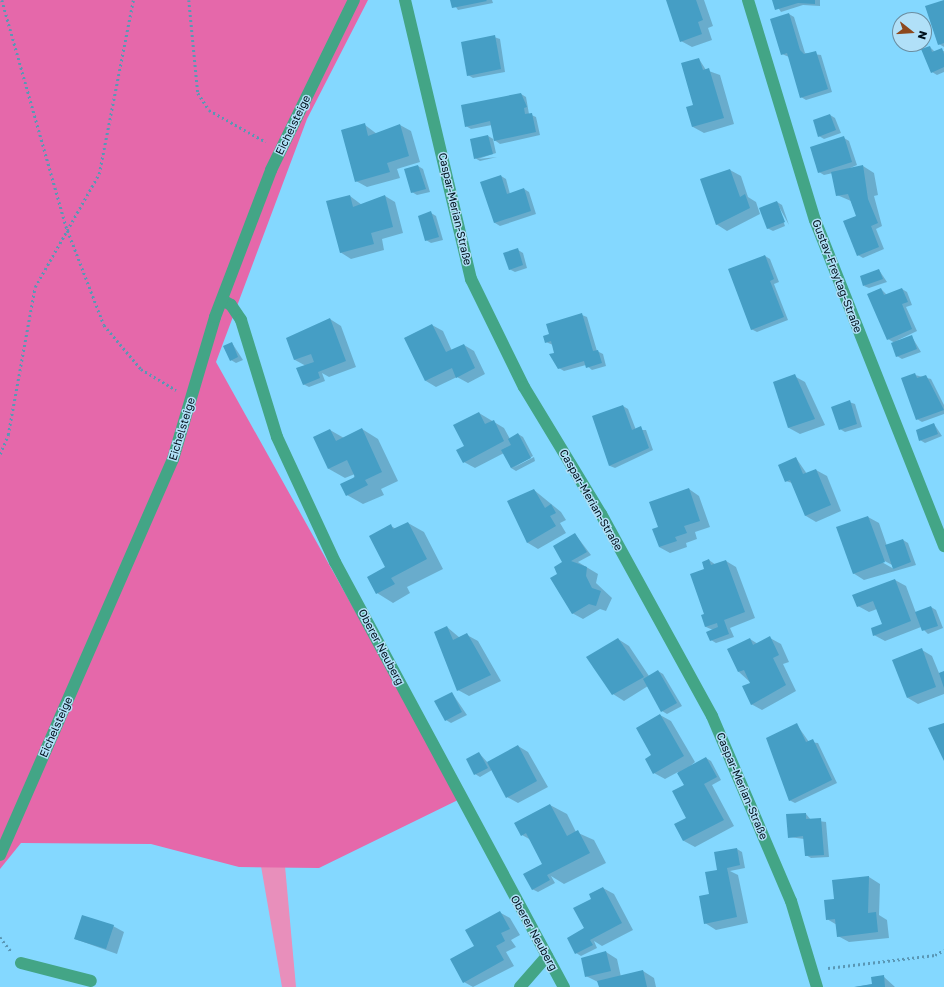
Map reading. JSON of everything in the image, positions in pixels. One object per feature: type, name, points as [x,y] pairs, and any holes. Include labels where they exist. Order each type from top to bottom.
[{"type":"street","name":"Eichelsteige","points":[[0,855],[174,459],[192,395],[222,300],[280,150],[354,0]]},
{"type":"street","name":"Caspar-Merian-Straße","points":[[405,0],[471,279],[524,387],[601,514],[712,716],[791,901],[817,987]]},
{"type":"street","name":"Gustav-Freytag-Straße","points":[[748,0],[815,220],[944,546]]},
{"type":"street","name":"Oberer Neuberg","points":[[222,300],[231,305],[241,320],[277,437],[336,562],[564,987]]},
{"type":"street","points":[[520,987],[547,956]]},
{"type":"street","points":[[21,963],[61,982],[91,981]]},
{"type":"path","points":[[2,0],[66,226],[104,325],[142,369],[169,387],[192,395]]},
{"type":"path","points":[[0,454],[8,435],[35,288],[66,226],[99,174],[133,0]]},
{"type":"path","points":[[189,0],[198,93],[209,110],[280,150]]},
{"type":"path","points":[[0,937],[4,942]]},
{"type":"path","points":[[812,970],[935,955],[944,950]]},
{"type":"shaded area","points":[[0,0],[368,0],[307,119],[216,362],[460,799],[319,868],[239,867],[151,844],[21,843],[0,869]]},
{"type":"shaded area","points":[[261,866],[285,866],[296,987],[282,987]]},
{"type":"building","points":[[450,0],[486,0],[487,1],[452,8]]},
{"type":"building","points":[[666,0],[696,0],[703,20],[698,22],[702,34],[680,42]]},
{"type":"building","points":[[772,0],[815,0],[815,4],[798,3],[775,10]]},
{"type":"building","points":[[944,0],[944,43],[938,45],[932,27],[932,12],[927,12],[925,6]]},
{"type":"building","points":[[789,13],[800,50],[804,54],[816,51],[828,89],[800,98],[787,53],[781,55],[770,19]]},
{"type":"building","points":[[495,35],[501,69],[467,76],[461,42]]},
{"type":"building","points":[[942,48],[944,54],[944,67],[931,73],[922,52],[932,52]]},
{"type":"building","points":[[699,58],[703,70],[709,68],[724,118],[692,127],[686,107],[693,105],[681,63]]},
{"type":"building","points":[[521,93],[527,107],[524,108],[525,114],[532,113],[536,132],[494,141],[490,121],[465,127],[461,105]]},
{"type":"building","points":[[830,114],[836,130],[818,137],[813,120]]},
{"type":"building","points":[[365,123],[368,136],[400,124],[409,156],[387,163],[390,172],[355,182],[341,130]]},
{"type":"building","points":[[488,135],[493,154],[474,159],[470,139]]},
{"type":"building","points":[[844,136],[852,162],[818,173],[810,147]]},
{"type":"building","points":[[418,165],[426,189],[411,193],[404,169]]},
{"type":"building","points":[[863,165],[868,199],[878,223],[871,226],[879,247],[857,256],[843,221],[856,216],[848,194],[836,196],[831,172]]},
{"type":"building","points":[[730,169],[740,197],[745,194],[750,208],[716,225],[700,179]]},
{"type":"building","points":[[501,175],[507,194],[524,188],[531,211],[494,223],[480,182]]},
{"type":"building","points":[[350,195],[353,207],[385,195],[393,227],[371,233],[374,244],[340,253],[326,201]]},
{"type":"building","points":[[777,201],[785,222],[767,229],[759,208]]},
{"type":"building","points":[[431,211],[439,237],[425,241],[418,216]]},
{"type":"building","points":[[518,248],[523,265],[509,270],[503,253]]},
{"type":"building","points":[[765,255],[774,279],[770,281],[784,317],[751,330],[728,269]]},
{"type":"building","points":[[879,269],[883,279],[863,286],[860,276]]},
{"type":"building","points":[[881,288],[884,295],[902,288],[908,302],[902,304],[912,329],[887,340],[867,294]]},
{"type":"building","points":[[582,313],[593,351],[598,350],[602,363],[586,368],[584,361],[558,369],[549,354],[554,353],[551,341],[545,343],[543,336],[549,334],[546,324]]},
{"type":"building","points":[[330,318],[346,361],[318,372],[320,378],[303,385],[296,368],[314,362],[311,354],[294,360],[286,338]]},
{"type":"building","points":[[432,324],[446,352],[464,344],[475,368],[456,378],[452,368],[425,381],[404,338]]},
{"type":"building","points":[[912,335],[917,349],[896,357],[891,343]]},
{"type":"building","points":[[232,342],[238,357],[230,361],[223,346]]},
{"type":"building","points":[[915,373],[917,378],[926,375],[944,410],[916,420],[901,378]]},
{"type":"building","points":[[795,374],[815,419],[788,428],[773,382]]},
{"type":"building","points":[[850,400],[857,424],[839,430],[831,407]]},
{"type":"building","points":[[623,405],[632,430],[641,426],[649,448],[609,466],[592,416]]},
{"type":"building","points":[[479,412],[485,424],[494,420],[504,441],[463,463],[456,450],[464,446],[453,425]]},
{"type":"building","points":[[934,423],[938,434],[919,441],[916,430]]},
{"type":"building","points":[[362,428],[382,472],[365,480],[368,485],[346,496],[340,484],[355,477],[347,460],[328,469],[313,437],[330,429],[336,441]]},
{"type":"building","points":[[518,433],[531,458],[511,468],[501,450],[511,445],[508,439]]},
{"type":"building","points":[[796,457],[803,474],[816,469],[831,505],[805,516],[790,480],[785,482],[778,465]]},
{"type":"building","points":[[689,488],[700,521],[684,526],[687,533],[675,537],[677,541],[659,547],[652,529],[658,527],[649,502]]},
{"type":"building","points":[[534,489],[545,508],[551,504],[556,513],[550,516],[556,526],[527,543],[507,501]]},
{"type":"building","points":[[868,516],[885,562],[853,574],[836,527]]},
{"type":"building","points":[[408,522],[427,559],[391,578],[395,584],[376,594],[367,577],[385,567],[369,536],[391,524],[393,529]]},
{"type":"building","points":[[575,533],[587,552],[571,561],[587,567],[586,576],[592,588],[601,591],[596,606],[589,604],[572,614],[550,578],[557,574],[554,567],[562,562],[553,546]]},
{"type":"building","points":[[903,539],[911,562],[893,569],[885,545]]},
{"type":"building","points":[[709,559],[711,565],[726,560],[745,612],[724,620],[729,634],[710,641],[706,632],[718,627],[717,623],[705,627],[701,615],[704,614],[690,574],[704,569],[702,562]]},
{"type":"building","points":[[895,579],[911,621],[873,636],[871,628],[882,624],[873,601],[857,607],[852,595]]},
{"type":"building","points":[[931,606],[938,626],[922,631],[915,612]]},
{"type":"building","points":[[447,626],[453,640],[467,633],[491,675],[457,691],[434,632]]},
{"type":"building","points":[[770,636],[779,655],[773,658],[786,685],[751,705],[742,686],[750,683],[744,670],[738,672],[727,649],[750,638],[753,645]]},
{"type":"building","points":[[618,638],[644,677],[612,695],[586,657]]},
{"type":"building","points":[[922,648],[936,687],[907,698],[892,660]]},
{"type":"building","points":[[658,670],[677,703],[661,712],[643,679]]},
{"type":"building","points":[[944,671],[944,688],[939,673]]},
{"type":"building","points":[[452,692],[462,712],[445,721],[434,701]]},
{"type":"building","points":[[660,714],[684,756],[653,774],[645,759],[651,755],[636,728]]},
{"type":"building","points":[[797,723],[806,742],[813,739],[832,780],[789,801],[766,738]]},
{"type":"building","points":[[944,723],[944,761],[928,728]]},
{"type":"building","points":[[518,745],[537,781],[506,798],[487,762]]},
{"type":"building","points":[[479,752],[488,768],[474,775],[466,759]]},
{"type":"building","points":[[706,757],[717,777],[704,784],[724,820],[683,841],[674,824],[686,818],[672,791],[684,785],[677,773]]},
{"type":"building","points":[[550,804],[567,836],[578,830],[590,853],[547,875],[550,880],[532,890],[523,874],[542,864],[526,833],[521,836],[514,823]]},
{"type":"building","points":[[806,813],[806,819],[821,818],[824,855],[805,856],[803,836],[788,838],[786,814]]},
{"type":"building","points":[[737,848],[740,865],[727,868],[737,917],[704,924],[699,896],[709,894],[705,872],[717,870],[714,852]]},
{"type":"building","points":[[869,876],[868,913],[876,912],[878,932],[837,937],[835,919],[826,920],[824,900],[834,899],[832,880]]},
{"type":"building","points":[[603,887],[622,923],[590,940],[593,945],[575,954],[567,938],[584,928],[573,908],[591,899],[589,894]]},
{"type":"building","points":[[500,911],[510,929],[501,933],[505,941],[496,946],[504,960],[463,983],[450,959],[474,946],[465,930]]},
{"type":"building","points":[[82,915],[114,925],[106,949],[74,939]]},
{"type":"building","points":[[606,951],[611,971],[585,977],[581,958]]},
{"type":"building","points":[[643,970],[647,987],[599,987],[597,981]]},
{"type":"building","points":[[884,975],[885,987],[854,987],[872,984],[871,977]]}]
